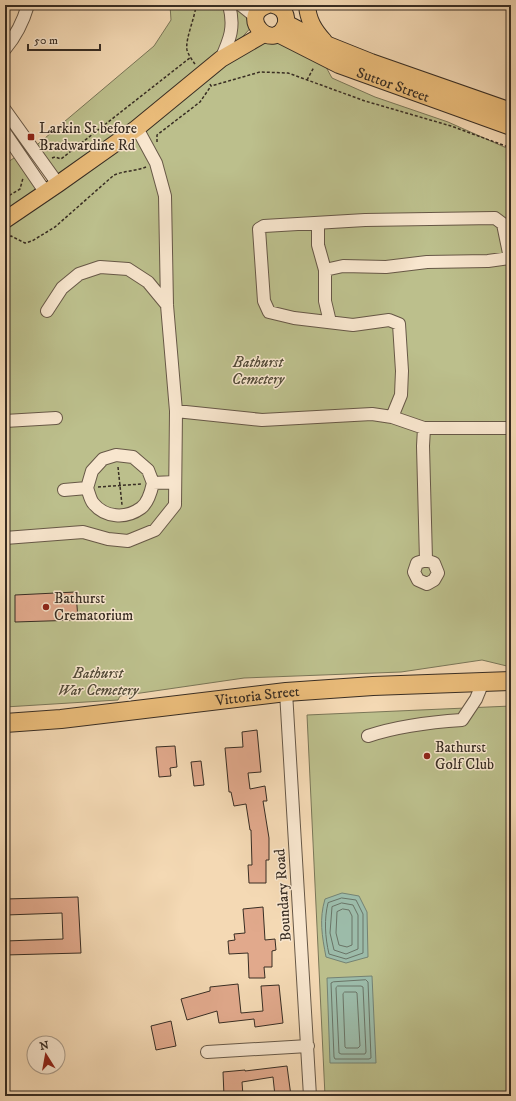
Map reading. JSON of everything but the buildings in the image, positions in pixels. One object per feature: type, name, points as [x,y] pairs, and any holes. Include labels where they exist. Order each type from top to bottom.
[{"type":"highway","name":"Vittoria Street","points":[[5,723],[61,719],[286,692],[511,681]]},
{"type":"main road","points":[[5,220],[52,189],[206,80],[221,59],[270,17],[300,5]]},
{"type":"main road","points":[[307,5],[308,18],[312,26],[326,44]]},
{"type":"main road","name":"Suttor Street","points":[[270,17],[326,44],[371,62],[511,112]]},
{"type":"main road","name":"Suttor Street","points":[[270,17],[344,67],[511,127]]},
{"type":"street","points":[[5,49],[18,32],[28,5]]},
{"type":"street","points":[[221,59],[232,32],[229,5]]},
{"type":"street","name":"Suttor Street","points":[[240,5],[270,17]]},
{"type":"street","points":[[5,110],[52,189]]},
{"type":"street","points":[[5,538],[83,532],[108,539],[128,541],[155,530],[175,505],[176,411],[167,305],[165,196],[156,163],[137,128]]},
{"type":"street","points":[[5,133],[52,189]]},
{"type":"street","points":[[324,270],[343,266],[386,267],[427,262],[488,261],[510,258],[504,224],[496,218],[365,220],[318,224],[307,223],[264,226],[259,229],[264,301],[269,312],[294,318],[353,325],[389,320],[399,324],[402,372],[401,395],[392,417]]},
{"type":"street","points":[[318,224],[318,245],[324,270],[326,301],[330,322]]},
{"type":"street","points":[[47,311],[62,288],[79,274],[100,267],[128,269],[148,282],[167,305]]},
{"type":"street","points":[[176,411],[262,420],[372,414],[392,417],[424,428],[511,428]]},
{"type":"street","points":[[5,421],[56,418]]},
{"type":"street","points":[[424,428],[423,446],[426,560]]},
{"type":"street","points":[[116,455],[133,457],[148,470],[153,483],[151,495],[142,508],[123,517],[106,513],[93,503],[86,488],[92,471],[103,459],[116,455]]},
{"type":"street","points":[[153,483],[175,482]]},
{"type":"street","points":[[64,490],[86,488]]},
{"type":"street","points":[[368,736],[387,730],[462,720],[476,698],[483,682]]},
{"type":"street","name":"Boundary Road","points":[[286,692],[310,1096]]},
{"type":"street","points":[[207,1052],[308,1046]]},
{"type":"path","points":[[159,146],[157,135],[200,102],[206,80],[187,50],[187,41],[196,5]]},
{"type":"path","points":[[48,159],[55,157],[61,159],[191,57]]},
{"type":"path","points":[[206,80],[260,72],[288,73],[365,101],[451,126],[511,148]]},
{"type":"path","points":[[5,238],[11,236],[25,243],[32,241],[55,227],[114,175],[121,172],[138,170],[156,163]]},
{"type":"path","points":[[5,198],[20,188],[25,174]]},
{"type":"path","points":[[116,455],[121,485],[123,517]]},
{"type":"path","points":[[86,488],[153,483]]},
{"type":"green space","name":"Bathurst Cemetery","points":[[170,5],[241,5],[256,22],[223,58],[264,34],[320,56],[332,78],[375,97],[448,122],[511,150],[511,667],[482,660],[401,672],[244,678],[120,696],[118,700],[5,707],[5,164],[20,154],[46,192],[58,185],[32,149],[154,46],[171,20]]},
{"type":"green space","name":"Bathurst Golf Club","points":[[511,706],[511,1096],[325,1096],[307,715]]},
{"type":"water","points":[[342,893],[359,896],[367,912],[368,957],[346,963],[326,957],[322,928],[322,914],[325,899]]},
{"type":"water","points":[[372,976],[376,1063],[330,1063],[327,978]]},
{"type":"place","name":"Larkin St before Bradwardine Rd","points":[[31,137]]},
{"type":"place","name":"Bathurst Crematorium","points":[[46,607]]},
{"type":"place","name":"Bathurst Golf Club","points":[[427,756]]},
{"type":"park label","name":"Bathurst War Cemetery","points":[[98,682]]}]
